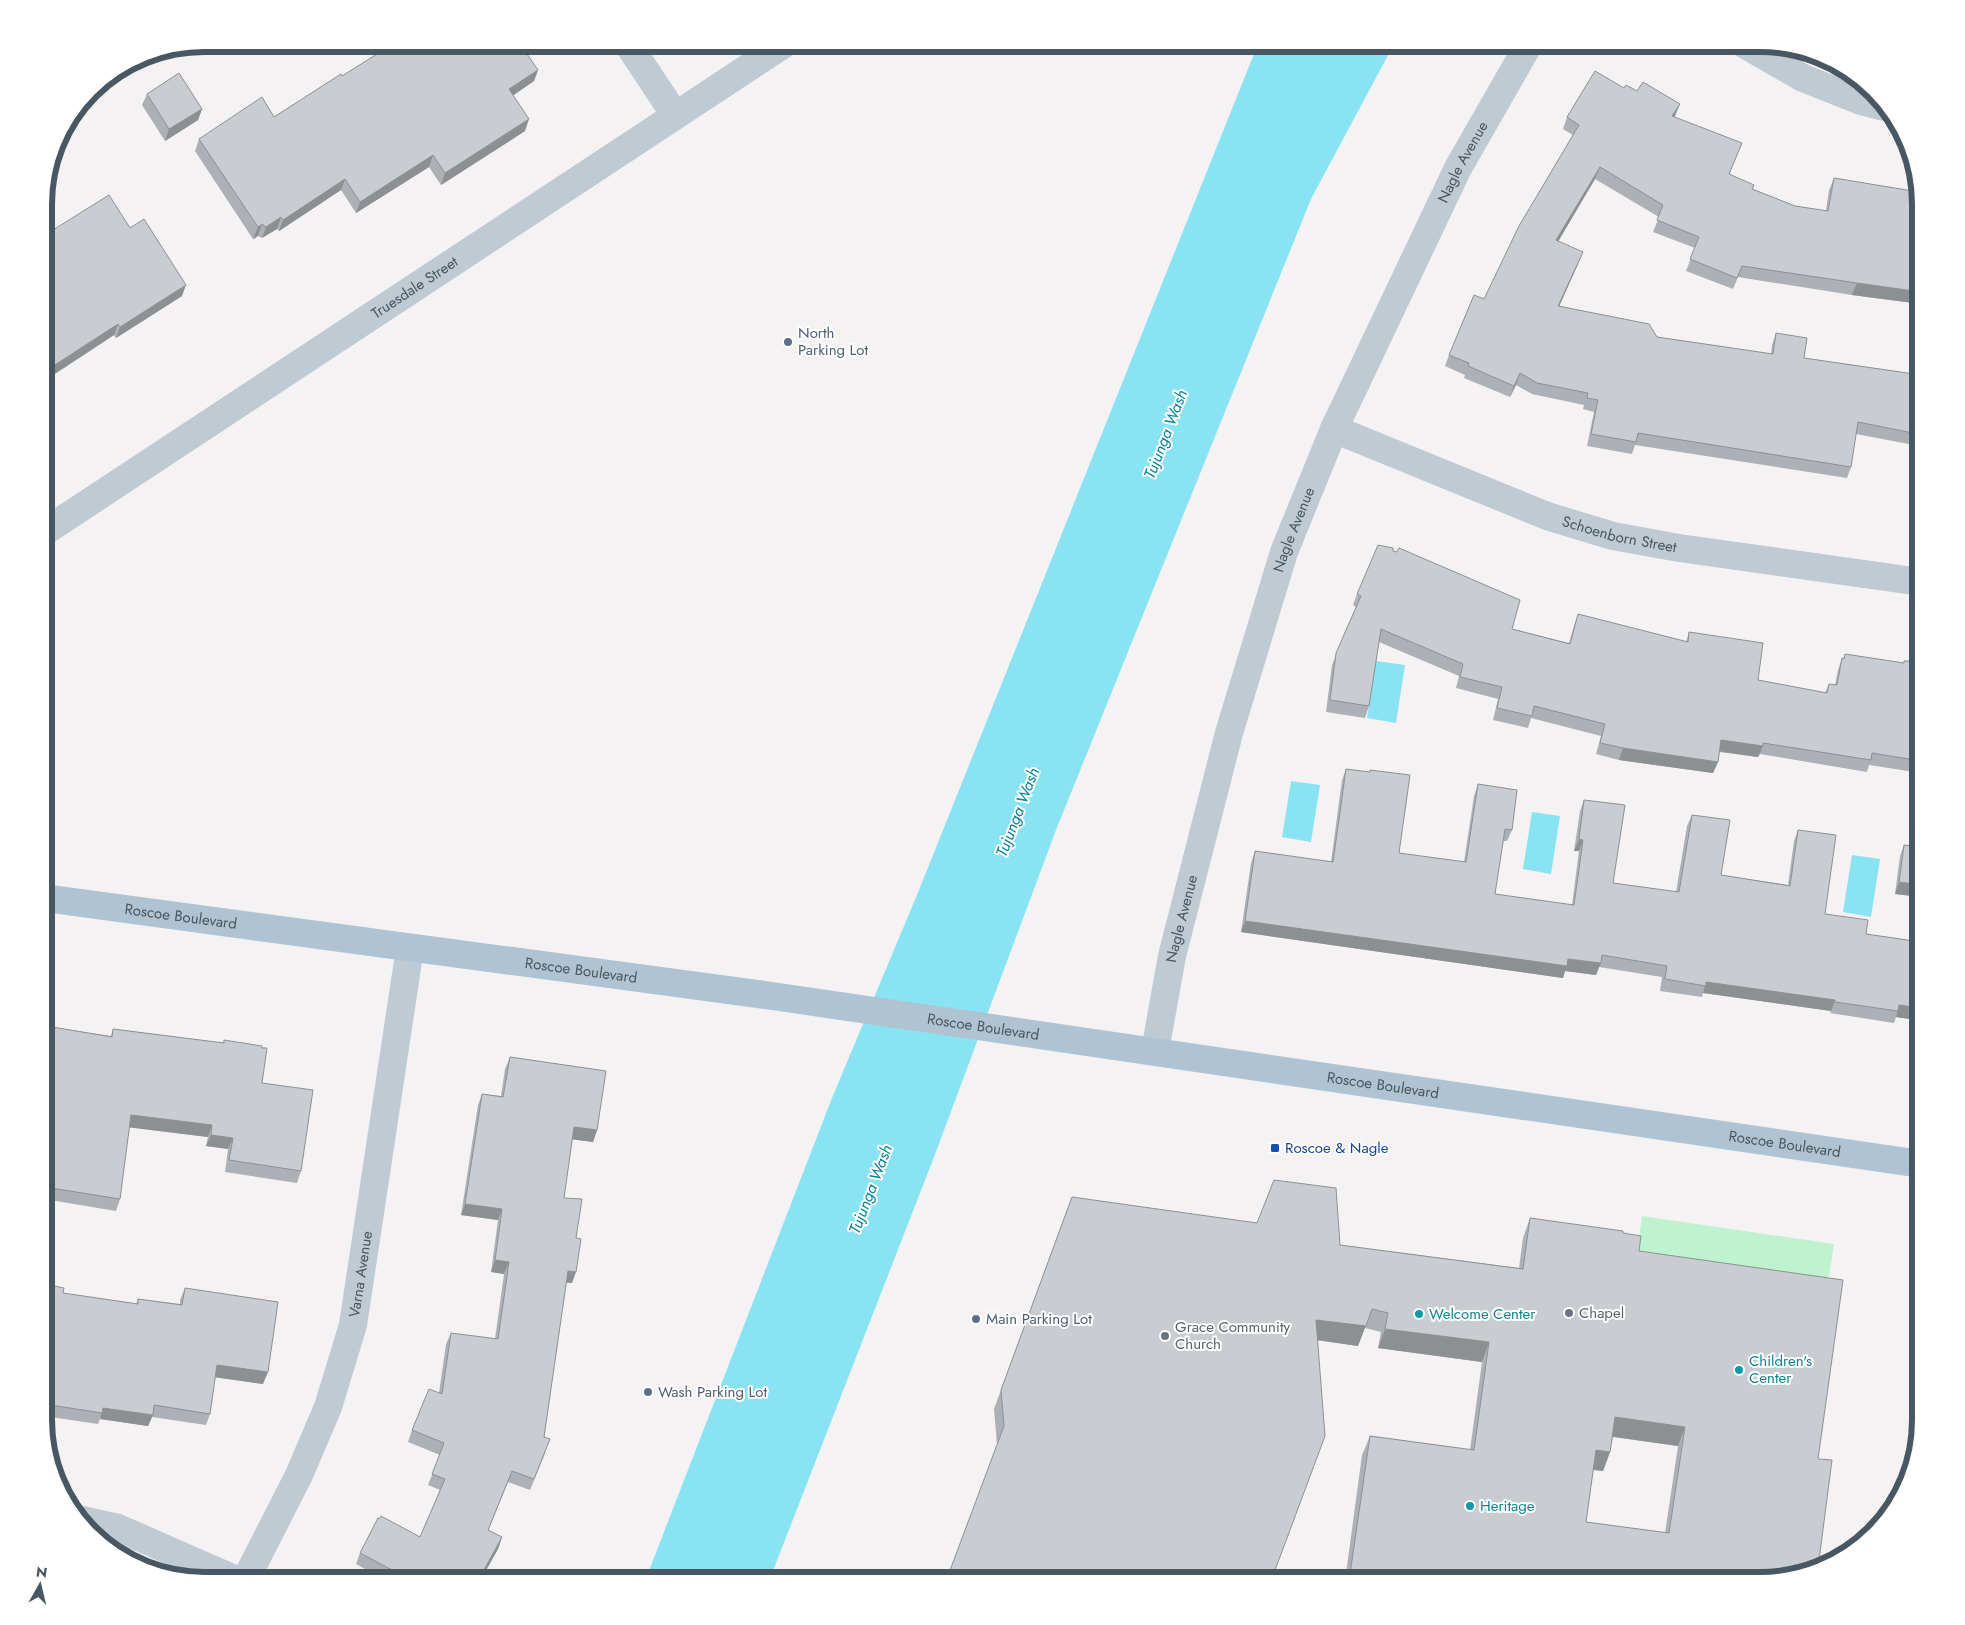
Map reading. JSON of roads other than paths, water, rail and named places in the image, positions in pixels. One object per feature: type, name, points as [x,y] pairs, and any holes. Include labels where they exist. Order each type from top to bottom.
[{"type":"main road","name":"Roscoe Boulevard","points":[[53,899],[809,1002],[1912,1163]]},
{"type":"street","points":[[634,53],[676,115]]},
{"type":"street","name":"Truesdale Street","points":[[53,526],[770,53]]},
{"type":"street","name":"Nagle Avenue","points":[[1155,1052],[1172,956],[1229,733],[1284,552],[1334,429],[1458,168],[1525,53]]},
{"type":"street","points":[[1760,53],[1803,78],[1860,101],[1876,105]]},
{"type":"street","name":"Schoenborn Street","points":[[1334,429],[1547,516],[1613,536],[1679,548],[1912,581]]},
{"type":"street","name":"Varna Avenue","points":[[250,1572],[299,1475],[328,1408],[353,1325],[410,948]]},
{"type":"street","points":[[91,1522],[118,1528],[218,1572]]},
{"type":"water","name":"Tujunga Wash","points":[[1254,53],[1389,53],[1311,199],[1056,830],[934,1157],[773,1572],[648,1572],[832,1098],[917,895]]},
{"type":"water","points":[[1376,661],[1405,665],[1396,723],[1367,718]]},
{"type":"water","points":[[1291,781],[1320,785],[1311,842],[1282,837]]},
{"type":"water","points":[[1532,812],[1560,816],[1551,874],[1523,869]]},
{"type":"water","points":[[1852,855],[1880,859],[1871,917],[1843,912]]},
{"type":"place","name":"North Parking Lot","points":[[788,342]]},
{"type":"place","name":"Roscoe & Nagle","points":[[1275,1148]]},
{"type":"place","name":"Chapel","points":[[1569,1313]]},
{"type":"place","name":"Welcome Center","points":[[1419,1314]]},
{"type":"place","name":"Main Parking Lot","points":[[976,1319]]},
{"type":"place","name":"Grace Community Church","points":[[1165,1336]]},
{"type":"place","name":"Children's Center","points":[[1739,1370]]},
{"type":"place","name":"Wash Parking Lot","points":[[648,1392]]},
{"type":"place","name":"Heritage","points":[[1470,1506]]}]
